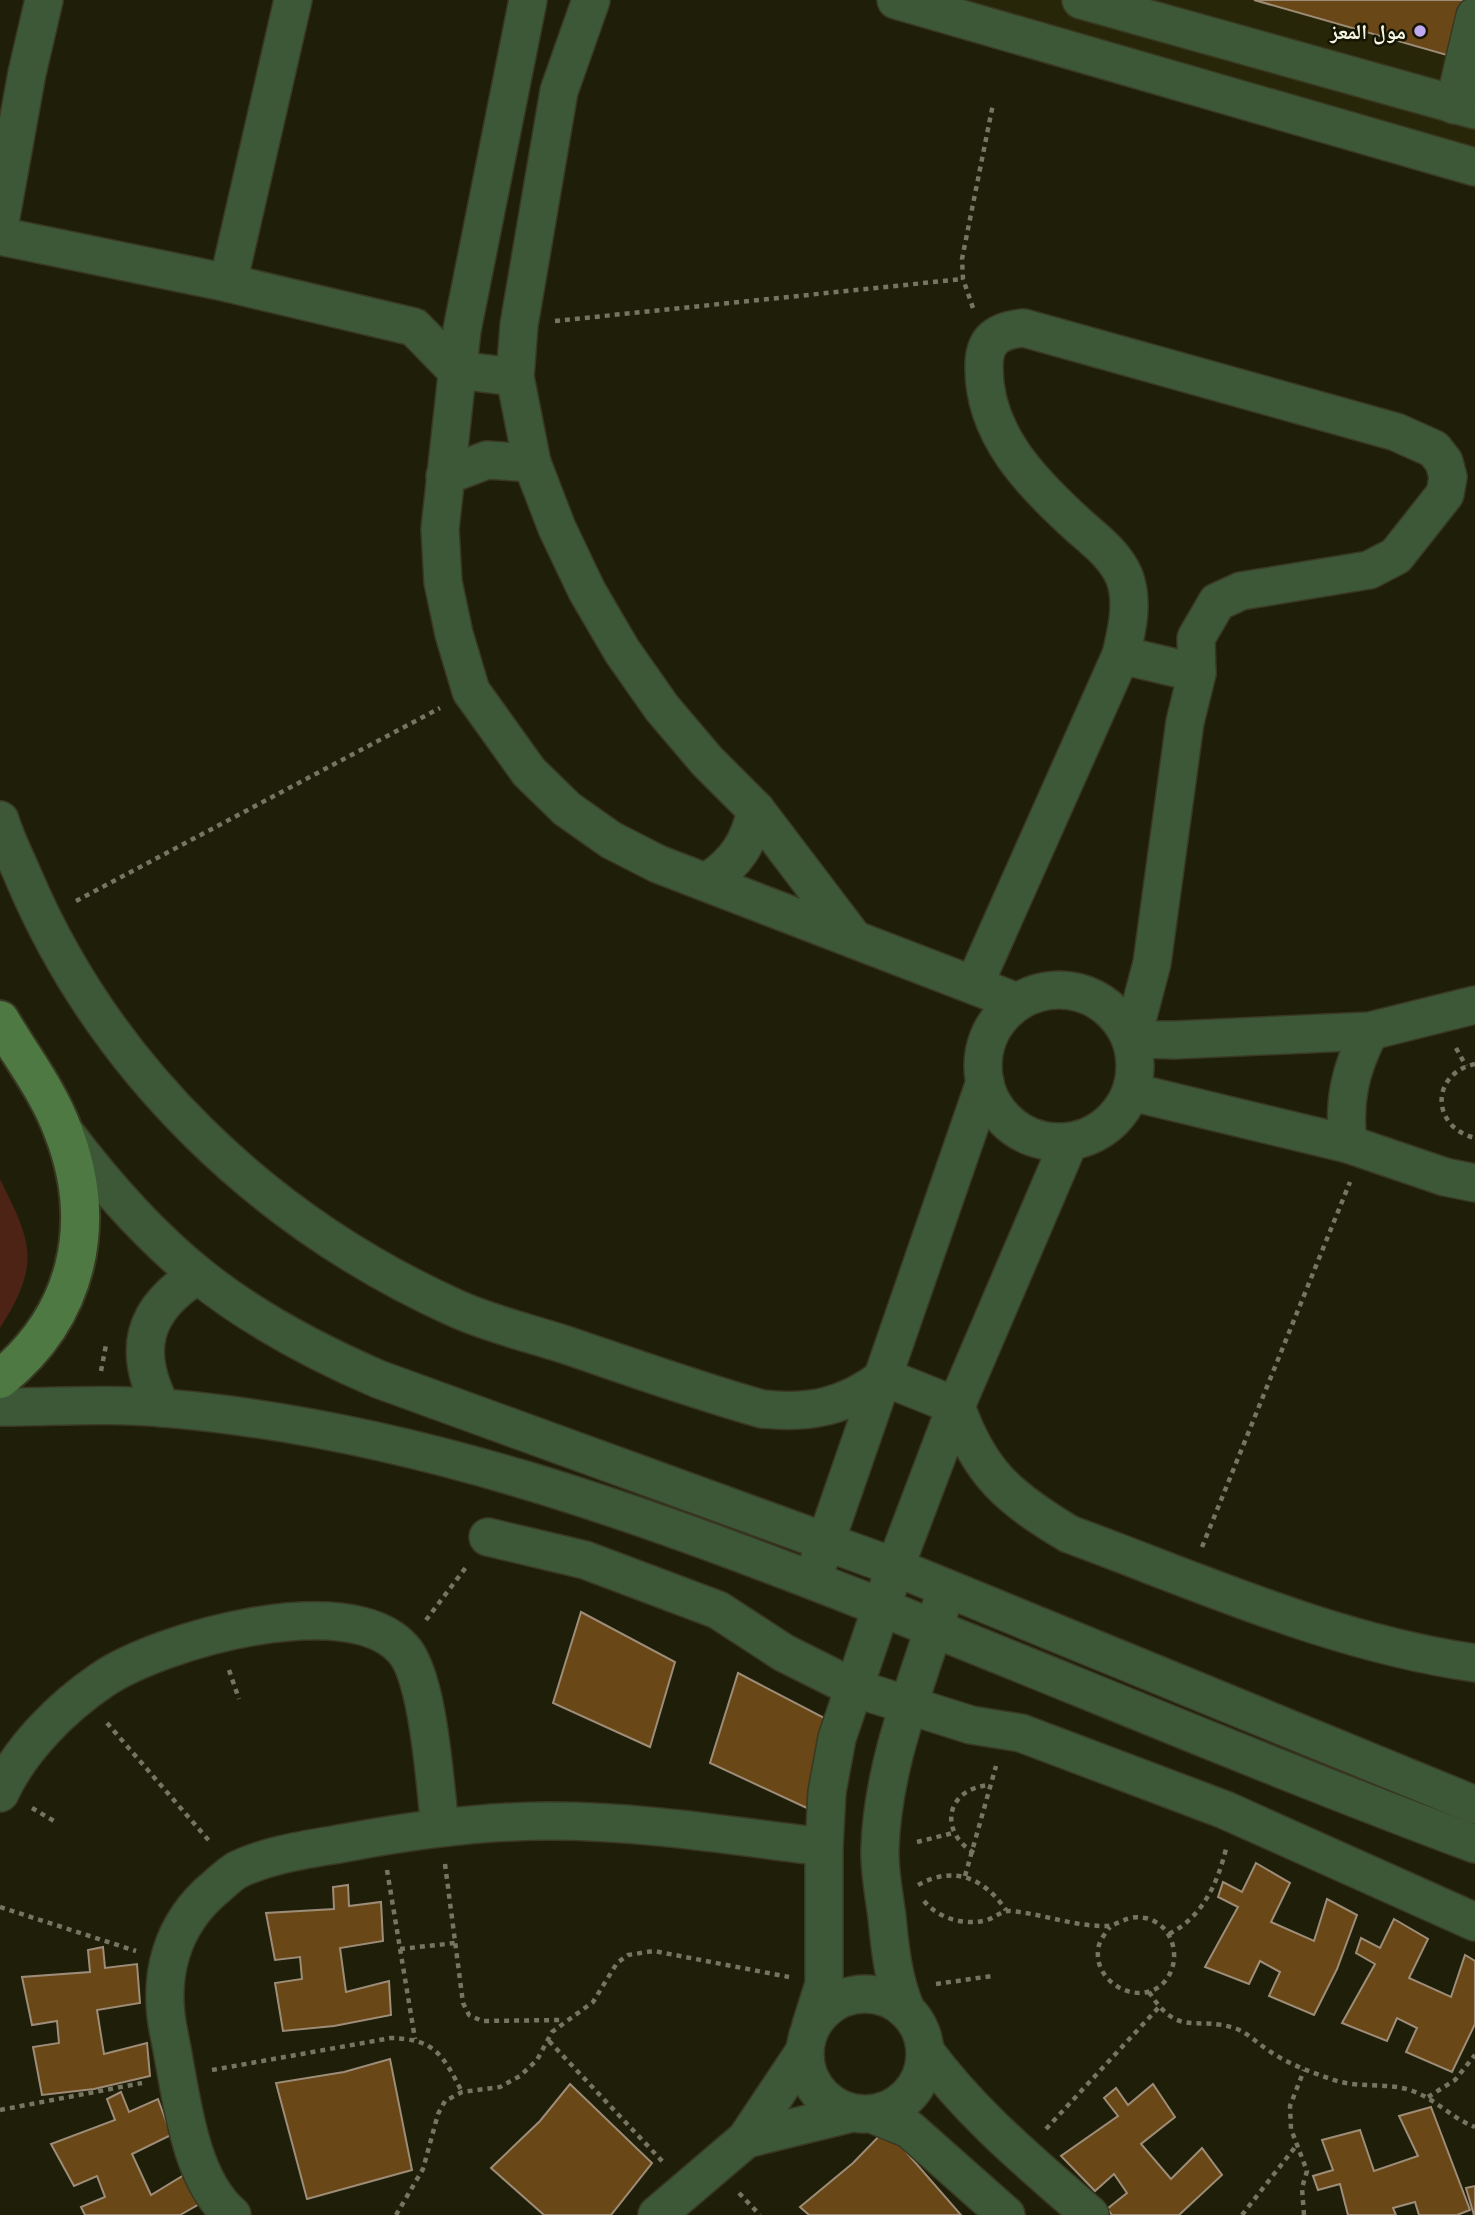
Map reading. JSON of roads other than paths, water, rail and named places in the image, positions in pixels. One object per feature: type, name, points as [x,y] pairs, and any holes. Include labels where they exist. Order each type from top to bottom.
[{"type":"main road","points":[[0,1020],[63,1130],[80,1189],[80,1249],[61,1308],[26,1358],[0,1379]]},
{"type":"street","points":[[0,222],[27,73],[44,0]]},
{"type":"street","points":[[228,283],[293,0]]},
{"type":"street","points":[[527,0],[466,304],[456,370],[440,529],[443,582],[454,634],[471,691],[529,772],[567,809],[611,841],[658,864],[1017,1002]]},
{"type":"street","points":[[591,0],[559,91],[545,158],[520,318],[515,377],[532,463],[569,553],[622,650],[680,729],[756,810],[855,940]]},
{"type":"street","points":[[896,0],[1475,167]]},
{"type":"street","points":[[1081,0],[1464,107],[1475,16]]},
{"type":"street","points":[[497,148],[545,158]]},
{"type":"street","points":[[0,236],[228,283],[414,327],[456,370],[515,377]]},
{"type":"street","points":[[414,327],[466,304],[520,318]]},
{"type":"street","points":[[974,985],[1121,655],[1129,603],[1125,578],[1112,556],[1047,497],[1020,467],[999,433],[986,397],[984,368],[984,352],[994,336],[1007,330],[1024,328],[1052,334],[1396,432],[1434,449],[1444,462],[1448,477],[1445,494],[1396,556],[1369,570],[1241,591],[1217,602],[1196,638],[1197,673],[1185,722],[1152,963],[1132,1039],[1136,1074],[1132,1092],[1109,1124],[1091,1137],[1069,1142],[1046,1142],[1025,1135],[1007,1122],[992,1104],[985,1082],[984,1055],[992,1029],[1017,1002],[1037,992],[1060,990],[1083,993],[1103,1003],[1120,1019],[1132,1039]]},
{"type":"street","points":[[445,476],[487,460],[510,459],[532,463]]},
{"type":"street","points":[[1121,655],[1197,673]]},
{"type":"street","points":[[708,881],[727,869],[741,852],[752,832],[756,810]]},
{"type":"street","points":[[0,820],[42,919],[83,992],[137,1068],[200,1136],[278,1204],[365,1262],[457,1309],[762,1409],[814,1410],[840,1404],[864,1393],[884,1377]]},
{"type":"street","points":[[1132,1039],[1175,1040],[1370,1031],[1475,1005]]},
{"type":"street","points":[[1356,1146],[1345,1114],[1348,1086],[1356,1057],[1370,1031]]},
{"type":"street","points":[[812,1581],[985,1082]]},
{"type":"street","points":[[1132,1092],[1356,1146],[1445,1177],[1475,1183]]},
{"type":"street","points":[[63,1130],[107,1188],[196,1276],[253,1317],[313,1351],[378,1379],[895,1567],[1475,1805]]},
{"type":"street","points":[[1006,2215],[909,2129],[833,2105],[817,2091],[807,2073],[808,2038],[824,1984],[824,1847],[827,1792],[837,1738],[895,1567],[956,1406],[1069,1142]]},
{"type":"street","points":[[162,1408],[149,1384],[144,1359],[147,1333],[158,1310],[174,1290],[196,1276]]},
{"type":"street","points":[[884,1377],[956,1406],[965,1431],[983,1465],[1008,1494],[1028,1510],[1069,1534],[1352,1639],[1416,1655],[1475,1663]]},
{"type":"street","points":[[0,1407],[162,1408],[333,1433],[502,1472],[655,1522],[812,1581],[1322,1787],[1475,1844]]},
{"type":"street","points":[[488,1537],[585,1560],[718,1610],[784,1653],[854,1688],[906,1707],[971,1725],[1021,1733],[1225,1810],[1475,1922]]},
{"type":"street","points":[[746,2139],[890,2109],[905,2099],[923,2069],[925,2051],[919,2028],[902,1999],[879,1851],[883,1802],[906,1707],[947,1588]]},
{"type":"street","points":[[0,1793],[30,1746],[83,1696],[103,1679],[145,1658],[216,1633],[320,1620],[362,1623],[385,1633],[404,1649],[415,1669],[423,1705],[440,1827]]},
{"type":"street","points":[[232,2215],[219,2204],[203,2179],[178,2077],[163,1987],[167,1961],[174,1941],[199,1901],[235,1871],[280,1855],[381,1836],[440,1827],[550,1821],[654,1826],[824,1847]]},
{"type":"street","points":[[657,2215],[746,2139],[825,2008],[844,1997],[866,1993],[902,1999]]},
{"type":"street","points":[[925,2051],[960,2096],[1021,2155],[1090,2215]]},
{"type":"place","name":"مول المعز","points":[[1420,31]]}]
